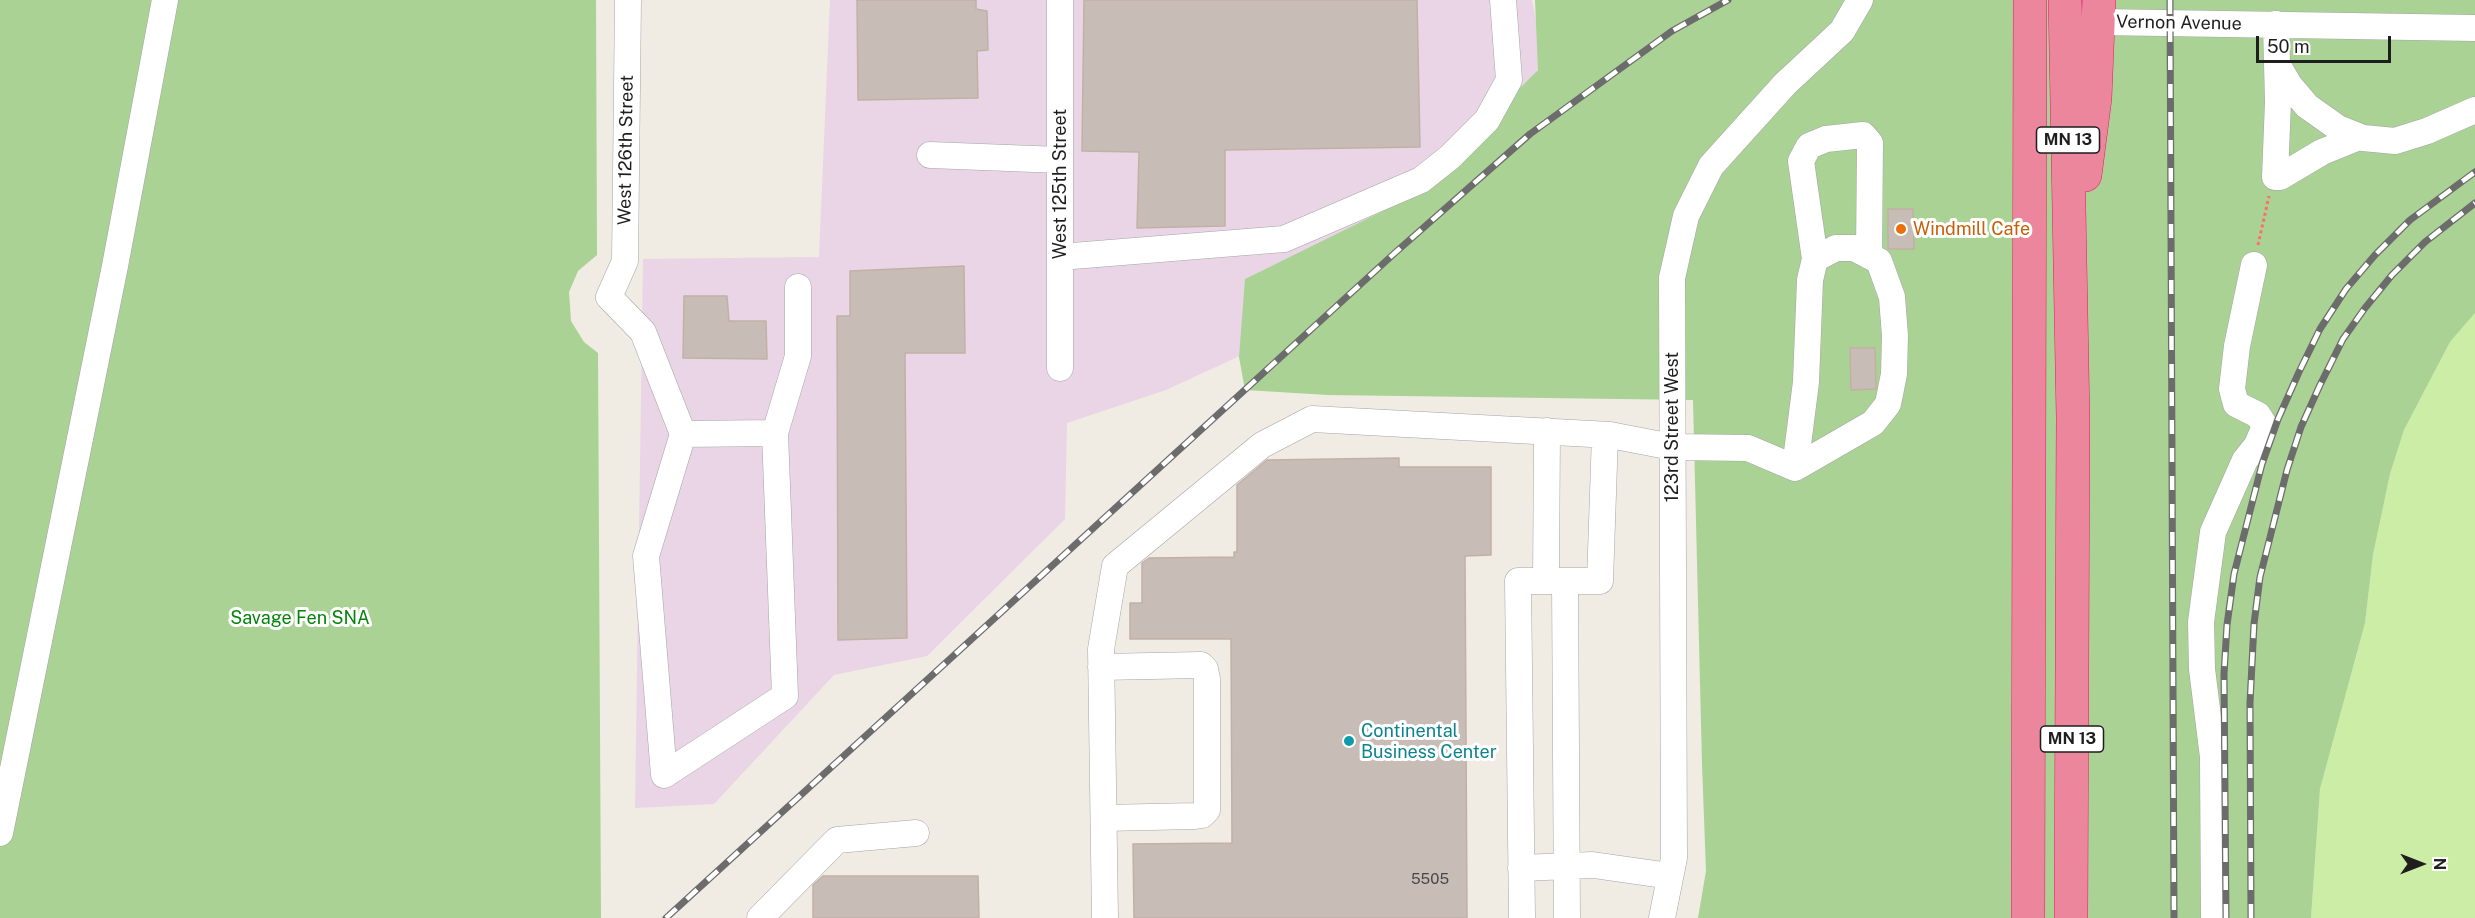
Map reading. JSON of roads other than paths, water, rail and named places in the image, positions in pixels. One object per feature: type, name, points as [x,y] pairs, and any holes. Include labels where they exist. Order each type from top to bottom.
[{"type":"highway","name":"MN 13","points":[[2028,918],[2030,0]]},
{"type":"highway","name":"MN 13","points":[[2065,0],[2074,561],[2071,918]]},
{"type":"highway","points":[[2070,280],[2095,98],[2099,11]]},
{"type":"street","points":[[0,833],[116,266],[165,0]]},
{"type":"street","name":"West 126th Street","points":[[627,0],[625,261],[609,297],[643,332],[683,434]]},
{"type":"street","name":"West 125th Street","points":[[1060,0],[1060,368]]},
{"type":"street","points":[[1060,256],[1284,239],[1420,180],[1450,157],[1487,120],[1509,80],[1503,0]]},
{"type":"street","name":"123rd Street West","points":[[1662,918],[1674,858],[1672,278],[1686,216],[1711,166],[1785,84],[1842,30],[1860,0]]},
{"type":"street","name":"Vernon Avenue","points":[[2099,11],[2276,24],[2475,28]]},
{"type":"street","points":[[2276,24],[2275,177],[2280,177],[2322,152],[2359,137]]},
{"type":"street","points":[[2277,64],[2289,86],[2307,106],[2338,128],[2359,137],[2396,141],[2427,131],[2475,110]]},
{"type":"street","points":[[1795,468],[1806,382],[1810,280],[1815,259],[1801,161],[1809,146],[1826,140],[1863,135],[1870,143],[1869,256]]},
{"type":"street","points":[[930,155],[1060,160]]},
{"type":"street","points":[[1795,468],[1873,423],[1887,404],[1894,374],[1895,336],[1892,297],[1878,261],[1854,248],[1836,248],[1815,259]]},
{"type":"street","points":[[2214,918],[2213,757],[2202,669],[2201,622],[2213,532],[2245,460],[2257,445],[2265,426],[2258,415],[2236,404],[2232,389],[2236,346],[2254,265]]},
{"type":"street","points":[[776,434],[683,434],[646,556],[664,775],[785,696],[776,434],[798,356],[798,286]]},
{"type":"street","points":[[1105,918],[1101,649],[1115,566],[1262,445],[1312,419],[1605,435],[1672,447],[1748,448],[1795,468]]},
{"type":"street","points":[[1547,431],[1556,581],[1567,918]]},
{"type":"street","points":[[1522,918],[1518,581],[1600,581],[1605,435]]},
{"type":"street","points":[[1101,667],[1201,665],[1205,669],[1207,679],[1206,810],[1202,815],[1195,816],[1104,818]]},
{"type":"street","points":[[760,918],[837,840],[916,833]]},
{"type":"street","points":[[1521,868],[1593,865],[1671,876]]},
{"type":"railway","points":[[666,918],[1397,251],[1530,134],[1672,31],[1728,0]]},
{"type":"railway","points":[[2170,0],[2174,918]]},
{"type":"railway","points":[[2226,918],[2224,674],[2227,625],[2234,574],[2262,464],[2278,419],[2299,372],[2320,329],[2346,289],[2375,255],[2410,220],[2475,172]]},
{"type":"railway","points":[[2251,918],[2250,703],[2254,624],[2260,577],[2287,470],[2301,427],[2343,339],[2392,275],[2425,242],[2475,203]]},
{"type":"place","name":"Windmill Cafe","points":[[1901,229]]},
{"type":"place","name":"Continental Business Center","points":[[1349,741]]},
{"type":"park label","name":"Savage Fen SNA","points":[[300,618]]}]
